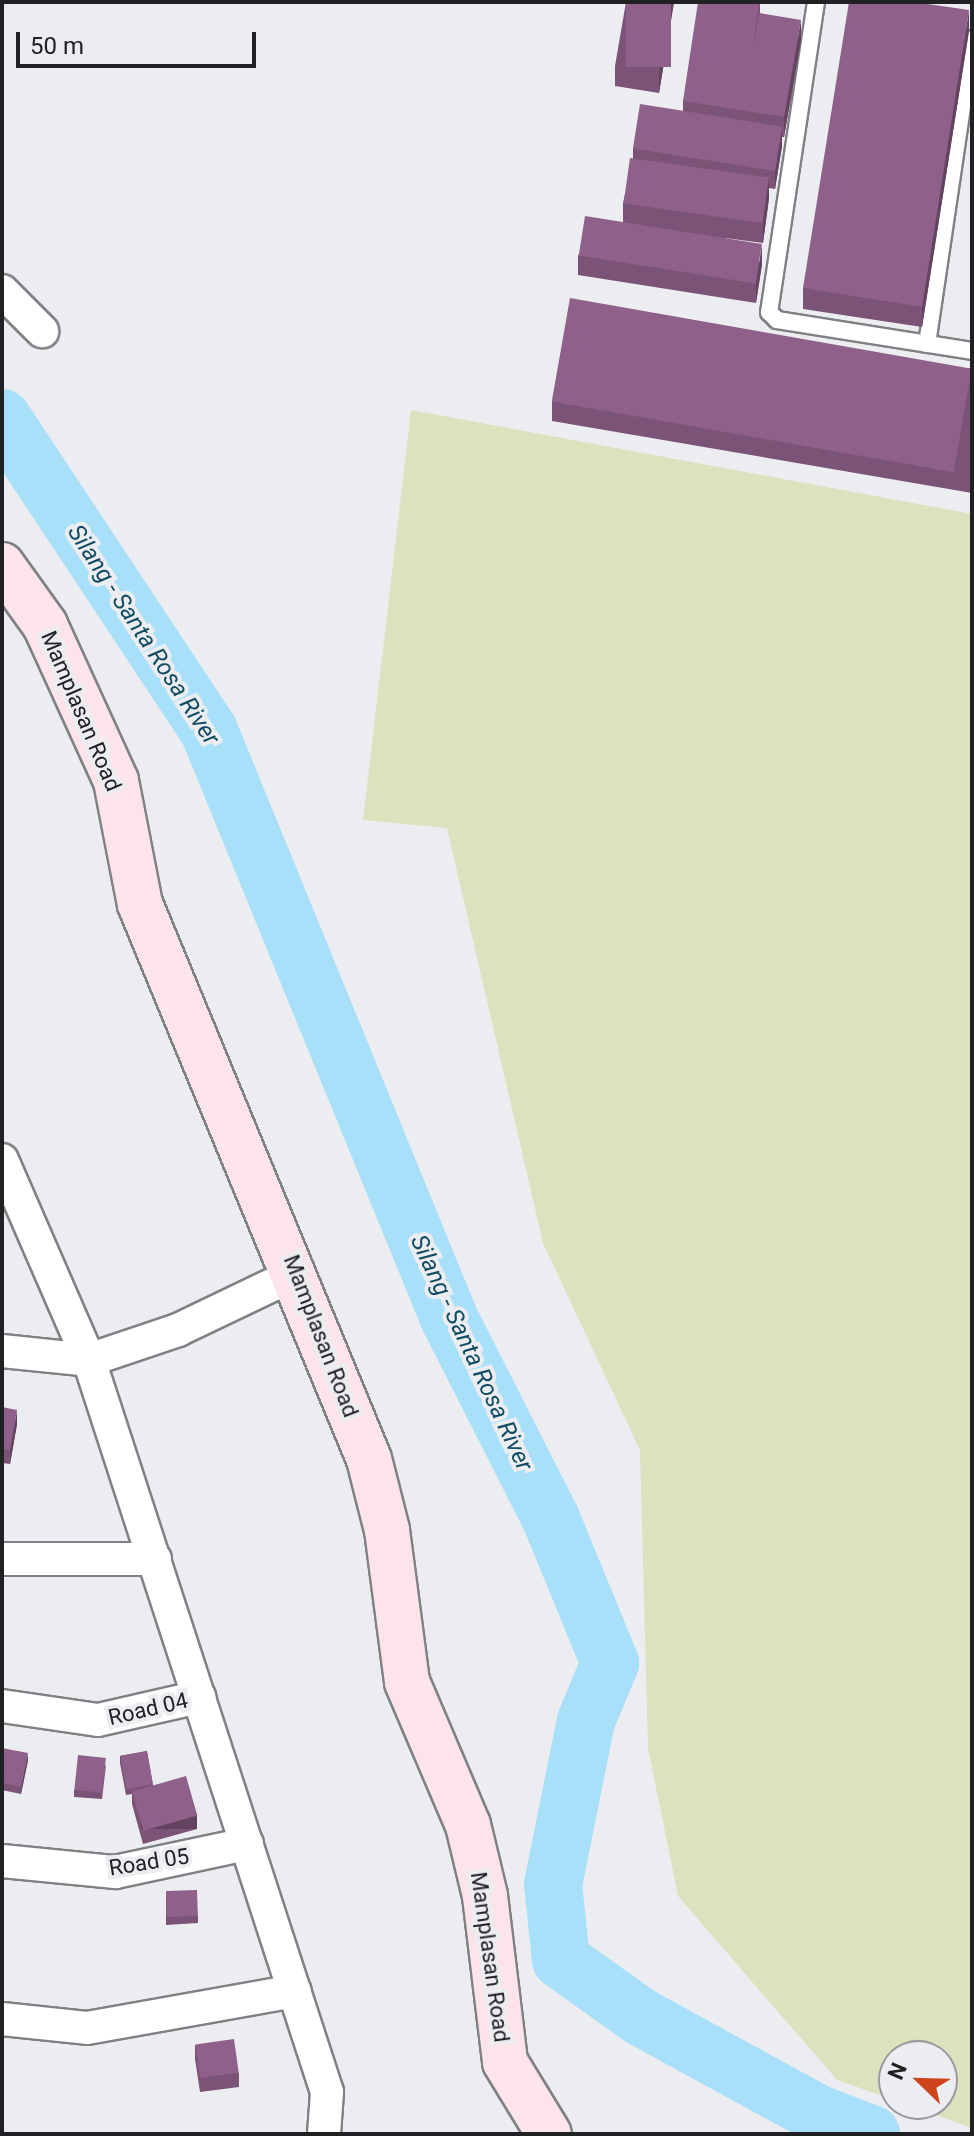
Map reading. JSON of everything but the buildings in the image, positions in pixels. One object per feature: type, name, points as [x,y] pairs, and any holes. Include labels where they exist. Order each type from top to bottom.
[{"type":"street","points":[[2,291],[42,331]]},
{"type":"street","name":"Mamplasan Road","points":[[2,565],[45,625],[116,781],[140,904],[297,1273],[369,1459],[387,1530],[407,1682],[468,1825],[485,1896],[505,2062],[549,2134]]},
{"type":"street","points":[[2,1160],[89,1360],[155,1559],[327,2092],[324,2134]]},
{"type":"street","points":[[2,1351],[89,1360],[178,1330],[297,1273]]},
{"type":"street","points":[[2,1559],[155,1559]]},
{"type":"street","name":"Road 04","points":[[2,1706],[98,1720],[199,1697]]},
{"type":"street","name":"Road 05","points":[[2,1861],[115,1872],[247,1844]]},
{"type":"street","points":[[2,2019],[87,2028],[295,1991]]},
{"type":"lane","points":[[816,2],[769,312],[777,320],[972,351]]},
{"type":"lane","points":[[927,344],[972,39]]},
{"type":"green space","points":[[411,410],[972,514],[972,2128],[950,2120],[958,2120],[958,2040],[878,2040],[878,2094],[837,2080],[678,1896],[648,1748],[640,1450],[543,1243],[447,828],[363,820]]},
{"type":"waterway","name":"Silang - Santa Rosa River","points":[[2,418],[209,731],[449,1318],[551,1519],[610,1663],[586,1721],[553,1884],[561,1960],[641,2017],[816,2113],[871,2134]]}]
